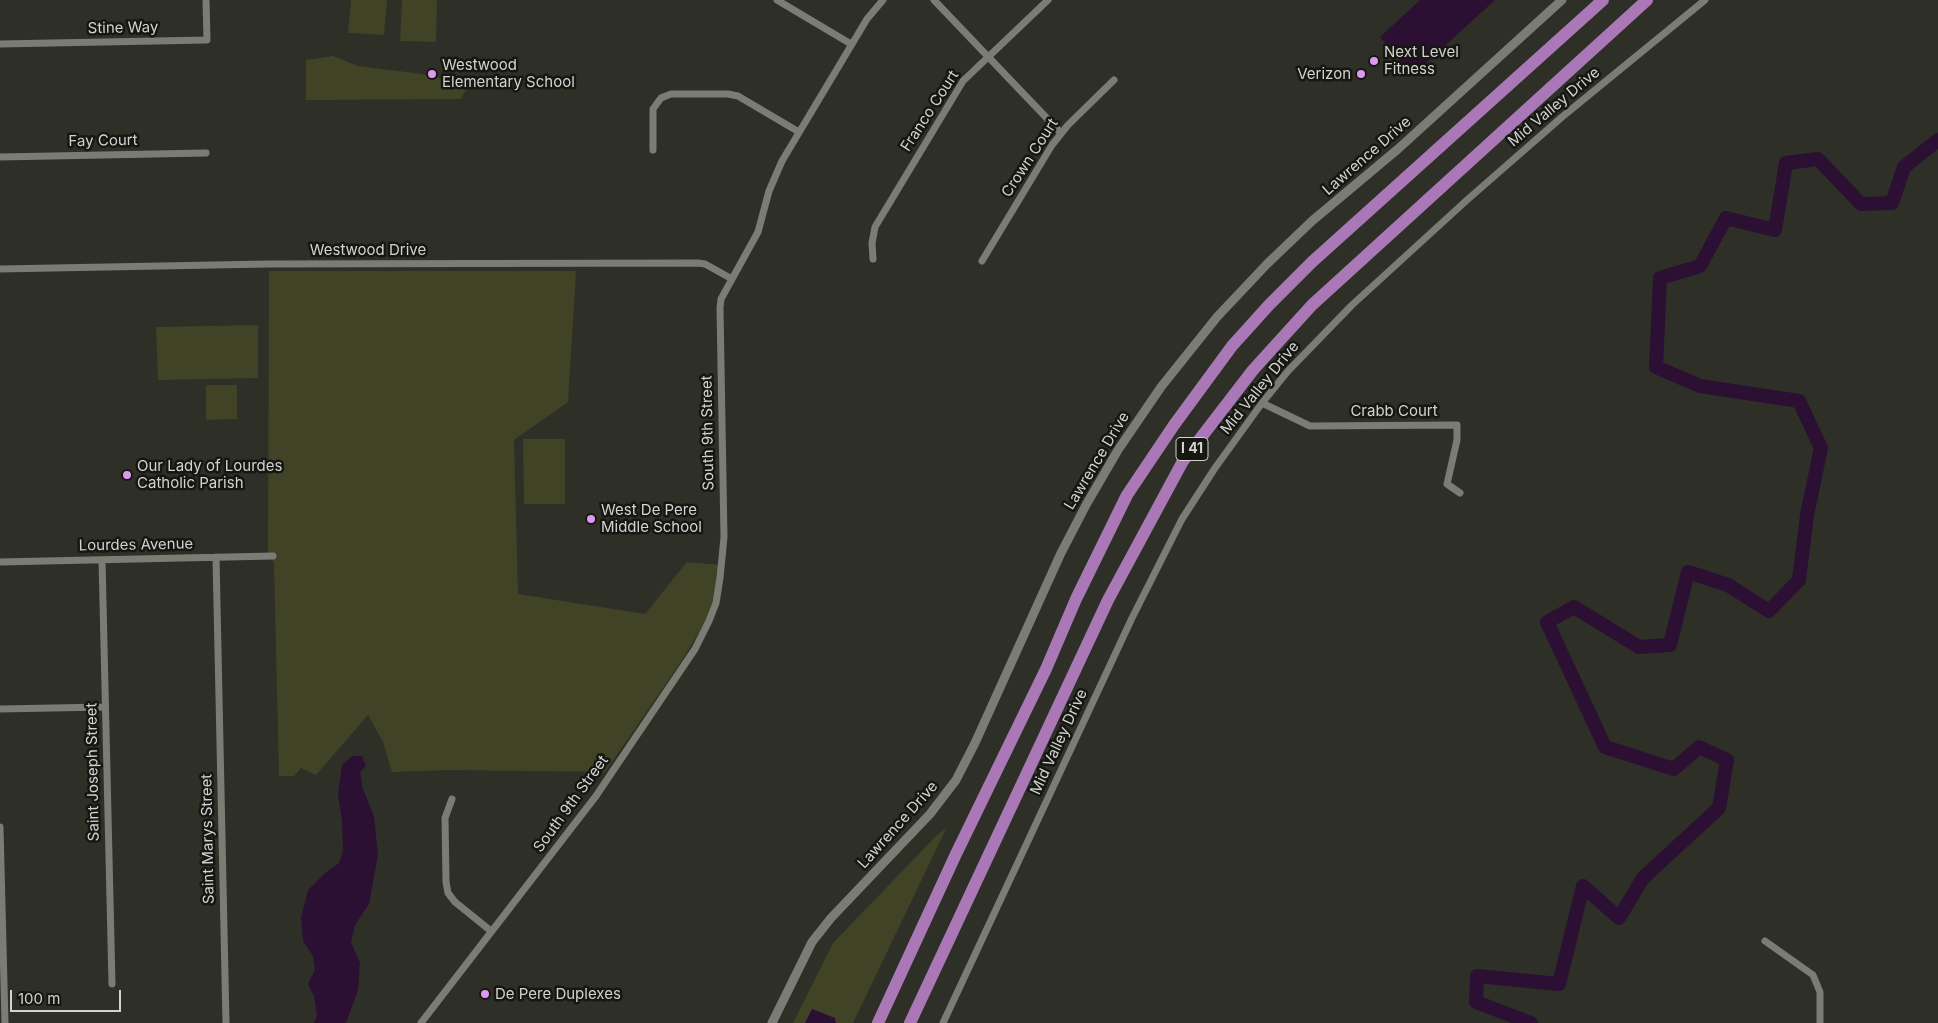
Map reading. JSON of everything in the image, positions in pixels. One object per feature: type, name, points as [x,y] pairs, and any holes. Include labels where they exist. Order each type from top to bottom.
[{"type":"highway","name":"I 41","points":[[878,1023],[1127,495],[1174,425],[1232,346],[1312,262],[1602,0]]},
{"type":"highway","name":"I 41","points":[[910,1023],[1108,600],[1182,461],[1253,370],[1312,305],[1647,0]]},
{"type":"main road","name":"Lawrence Drive","points":[[772,1023],[812,942],[821,930],[903,840],[930,814],[956,780],[975,743],[1061,553],[1086,505],[1118,450],[1161,387],[1217,317],[1266,264],[1312,221],[1398,149],[1562,0]]},
{"type":"street","name":"Stine Way","points":[[0,44],[207,40],[206,0]]},
{"type":"street","points":[[778,0],[851,44]]},
{"type":"street","name":"South 9th Street","points":[[421,1023],[596,796],[695,649],[714,608],[722,565],[724,537],[721,299],[758,232],[774,176],[851,44],[867,19],[883,0]]},
{"type":"street","points":[[934,0],[1061,133]]},
{"type":"street","name":"Franco Court","points":[[873,259],[872,243],[875,227],[963,81],[1048,0]]},
{"type":"street","name":"Mid Valley Drive","points":[[943,1023],[1127,628],[1182,520],[1208,479],[1262,403],[1288,371],[1352,304],[1562,117],[1705,0]]},
{"type":"street","name":"Crown Court","points":[[982,261],[1052,145],[1068,125],[1114,80]]},
{"type":"street","points":[[653,150],[653,109],[661,98],[671,94],[728,94],[738,96],[798,132]]},
{"type":"street","name":"Fay Court","points":[[0,157],[206,152]]},
{"type":"street","name":"Westwood Drive","points":[[0,269],[277,264],[698,263],[705,264],[732,279]]},
{"type":"street","name":"Crabb Court","points":[[1262,403],[1310,426],[1457,425],[1457,440],[1447,484],[1460,492]]},
{"type":"street","name":"Lourdes Avenue","points":[[0,562],[273,556]]},
{"type":"street","name":"Saint Marys Street","points":[[216,557],[226,1023]]},
{"type":"street","name":"Saint Joseph Street","points":[[102,560],[112,984]]},
{"type":"street","points":[[0,709],[105,707]]},
{"type":"street","points":[[452,799],[445,818],[446,882],[448,893],[455,902],[491,931]]},
{"type":"street","points":[[0,827],[2,1006],[5,1023]]},
{"type":"street","points":[[1765,941],[1813,976],[1820,992],[1820,1023]]},
{"type":"green space","points":[[351,0],[387,0],[384,35],[348,33]]},
{"type":"green space","points":[[402,0],[437,0],[436,42],[400,41]]},
{"type":"green space","points":[[333,56],[358,66],[422,74],[464,83],[468,86],[461,99],[306,100],[306,60]]},
{"type":"green space","points":[[269,271],[576,271],[568,402],[514,440],[518,594],[645,614],[687,562],[721,565],[713,602],[706,621],[681,662],[605,772],[450,770],[392,772],[383,742],[368,715],[316,775],[301,768],[294,776],[279,776],[274,564],[268,551]]},
{"type":"green space","points":[[258,325],[258,378],[158,380],[156,327]]},
{"type":"green space","points":[[206,385],[237,385],[237,419],[206,420]]},
{"type":"green space","points":[[523,439],[565,439],[565,504],[524,504]]},
{"type":"green space","points":[[946,829],[853,1023],[793,1023],[833,943],[938,834]]},
{"type":"shaded area","points":[[1420,0],[1495,0],[1413,75],[1380,37]]},
{"type":"shaded area","points":[[352,756],[362,756],[366,766],[360,772],[363,789],[374,816],[378,855],[369,904],[355,925],[351,942],[360,963],[358,990],[346,1023],[314,1023],[317,1016],[314,996],[308,984],[315,970],[313,956],[303,941],[301,918],[308,890],[325,873],[339,863],[343,851],[342,821],[338,794],[342,765]]},
{"type":"shaded area","points":[[812,1009],[835,1018],[836,1023],[805,1023]]},
{"type":"waterway","points":[[1531,1023],[1476,1002],[1477,976],[1559,984],[1583,886],[1619,918],[1643,878],[1719,808],[1727,760],[1699,747],[1674,769],[1605,747],[1547,622],[1574,607],[1639,647],[1670,645],[1688,572],[1728,585],[1769,611],[1799,580],[1807,515],[1821,448],[1799,401],[1700,386],[1656,367],[1660,278],[1700,266],[1726,218],[1775,230],[1786,163],[1818,159],[1861,204],[1892,203],[1904,167],[1938,140]]},
{"type":"place","name":"Next Level Fitness","points":[[1374,61]]},
{"type":"place","name":"Westwood Elementary School","points":[[432,74]]},
{"type":"place","name":"Verizon","points":[[1361,74]]},
{"type":"place","name":"Our Lady of Lourdes Catholic Parish","points":[[127,475]]},
{"type":"place","name":"West De Pere Middle School","points":[[591,519]]},
{"type":"place","name":"De Pere Duplexes","points":[[485,994]]}]
